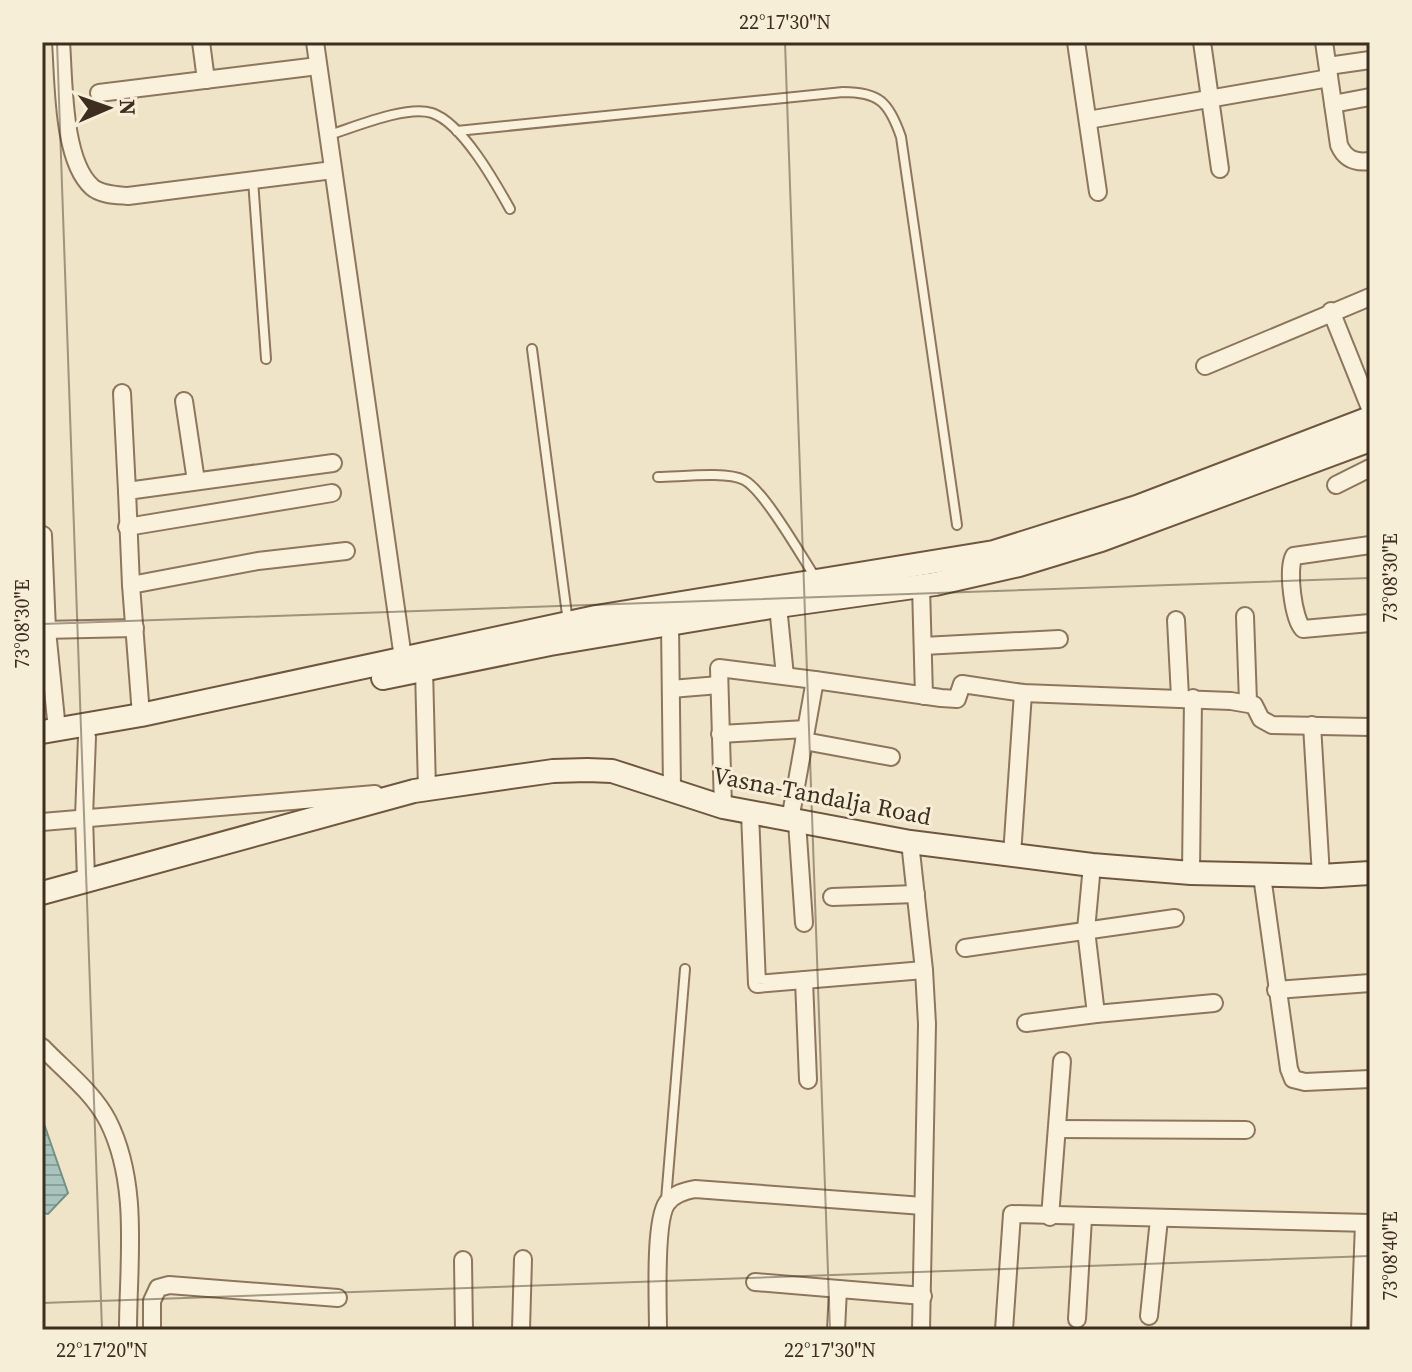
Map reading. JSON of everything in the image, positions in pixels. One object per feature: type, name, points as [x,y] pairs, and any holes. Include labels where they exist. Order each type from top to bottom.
[{"type":"street","points":[[61,42],[68,138],[76,163],[92,187],[111,195],[128,196],[333,170]]},
{"type":"street","points":[[201,42],[206,80]]},
{"type":"street","points":[[315,42],[403,658]]},
{"type":"street","points":[[1202,42],[1220,169]]},
{"type":"street","points":[[1324,42],[1342,151],[1347,158],[1355,161],[1370,161]]},
{"type":"street","points":[[1081,43],[1098,192]]},
{"type":"street","points":[[1088,120],[1209,99],[1370,60]]},
{"type":"street","points":[[99,93],[318,66]]},
{"type":"street","points":[[1333,104],[1370,97]]},
{"type":"street","points":[[1205,366],[1370,297]]},
{"type":"street","points":[[1331,311],[1370,408]]},
{"type":"street","points":[[122,393],[127,527],[141,715]]},
{"type":"street","points":[[184,401],[196,481]]},
{"type":"street","points":[[96,731],[141,715],[568,622],[994,552],[1068,531],[1370,418]]},
{"type":"street","points":[[43,535],[47,736],[96,731],[550,644],[921,586],[1019,565],[1101,540],[1370,440]]},
{"type":"street","points":[[127,491],[333,463]]},
{"type":"street","points":[[1336,485],[1370,468]]},
{"type":"street","points":[[127,527],[332,493]]},
{"type":"street","points":[[1370,545],[1294,556],[1290,567],[1297,622],[1303,629],[1370,623]]},
{"type":"street","points":[[131,585],[258,561],[346,551]]},
{"type":"street","points":[[921,586],[924,696]]},
{"type":"street","points":[[778,606],[785,676]]},
{"type":"street","points":[[1245,616],[1248,702]]},
{"type":"street","points":[[1176,620],[1187,698],[1191,873]]},
{"type":"street","points":[[670,624],[672,789]]},
{"type":"street","points":[[45,630],[135,628]]},
{"type":"street","points":[[923,646],[1059,639]]},
{"type":"street","points":[[723,807],[719,668],[957,699],[962,684],[1023,693],[1248,702],[1254,705],[1266,723],[1370,727]]},
{"type":"street","points":[[42,822],[420,790],[424,669]]},
{"type":"street","points":[[804,923],[794,821],[815,680]]},
{"type":"street","points":[[671,689],[719,685]]},
{"type":"street","points":[[1012,855],[1023,693]]},
{"type":"street","points":[[1312,725],[1321,876]]},
{"type":"street","points":[[86,880],[84,817],[96,731]]},
{"type":"street","points":[[720,734],[805,735],[891,757]]},
{"type":"street","name":"Vasna-Tandalja Road","points":[[42,893],[420,790],[553,771],[587,770],[612,771],[723,807],[910,842],[1092,865],[1191,873],[1321,876],[1370,873]]},
{"type":"street","points":[[750,813],[757,984],[924,970]]},
{"type":"street","points":[[910,842],[924,970],[927,1073],[921,1330]]},
{"type":"street","points":[[1092,865],[1086,930],[1096,1014]]},
{"type":"street","points":[[1262,876],[1276,990],[1293,1079],[1305,1082],[1370,1079]]},
{"type":"street","points":[[832,897],[916,894]]},
{"type":"street","points":[[965,948],[1175,918]]},
{"type":"street","points":[[804,980],[808,1080]]},
{"type":"street","points":[[1276,990],[1370,983]]},
{"type":"street","points":[[1026,1023],[1214,1003]]},
{"type":"street","points":[[42,1047],[82,1085],[99,1108],[122,1157],[129,1189],[128,1330]]},
{"type":"street","points":[[1050,1217],[1062,1061]]},
{"type":"street","points":[[1057,1129],[1246,1130]]},
{"type":"street","points":[[658,1330],[660,1222],[666,1205],[676,1195],[695,1189],[923,1206]]},
{"type":"street","points":[[1004,1330],[1012,1214],[1367,1223],[1360,1330]]},
{"type":"street","points":[[1077,1319],[1083,1218]]},
{"type":"street","points":[[1149,1316],[1159,1219]]},
{"type":"street","points":[[521,1330],[523,1259]]},
{"type":"street","points":[[463,1260],[464,1330]]},
{"type":"street","points":[[755,1282],[923,1296]]},
{"type":"street","points":[[152,1330],[152,1301],[158,1288],[169,1285],[338,1298]]},
{"type":"street","points":[[836,1330],[838,1289]]},
{"type":"lane","points":[[457,131],[843,92],[875,95],[896,123],[901,137],[957,525]]},
{"type":"lane","points":[[328,135],[385,118],[433,113],[457,131],[487,168],[510,209]]},
{"type":"lane","points":[[253,180],[266,359]]},
{"type":"lane","points":[[532,349],[568,622]]},
{"type":"lane","points":[[658,477],[744,479],[771,509],[818,582]]},
{"type":"lane","points":[[666,1205],[685,969]]},
{"type":"water","points":[[42,1118],[68,1193],[48,1214],[42,1213]]}]
